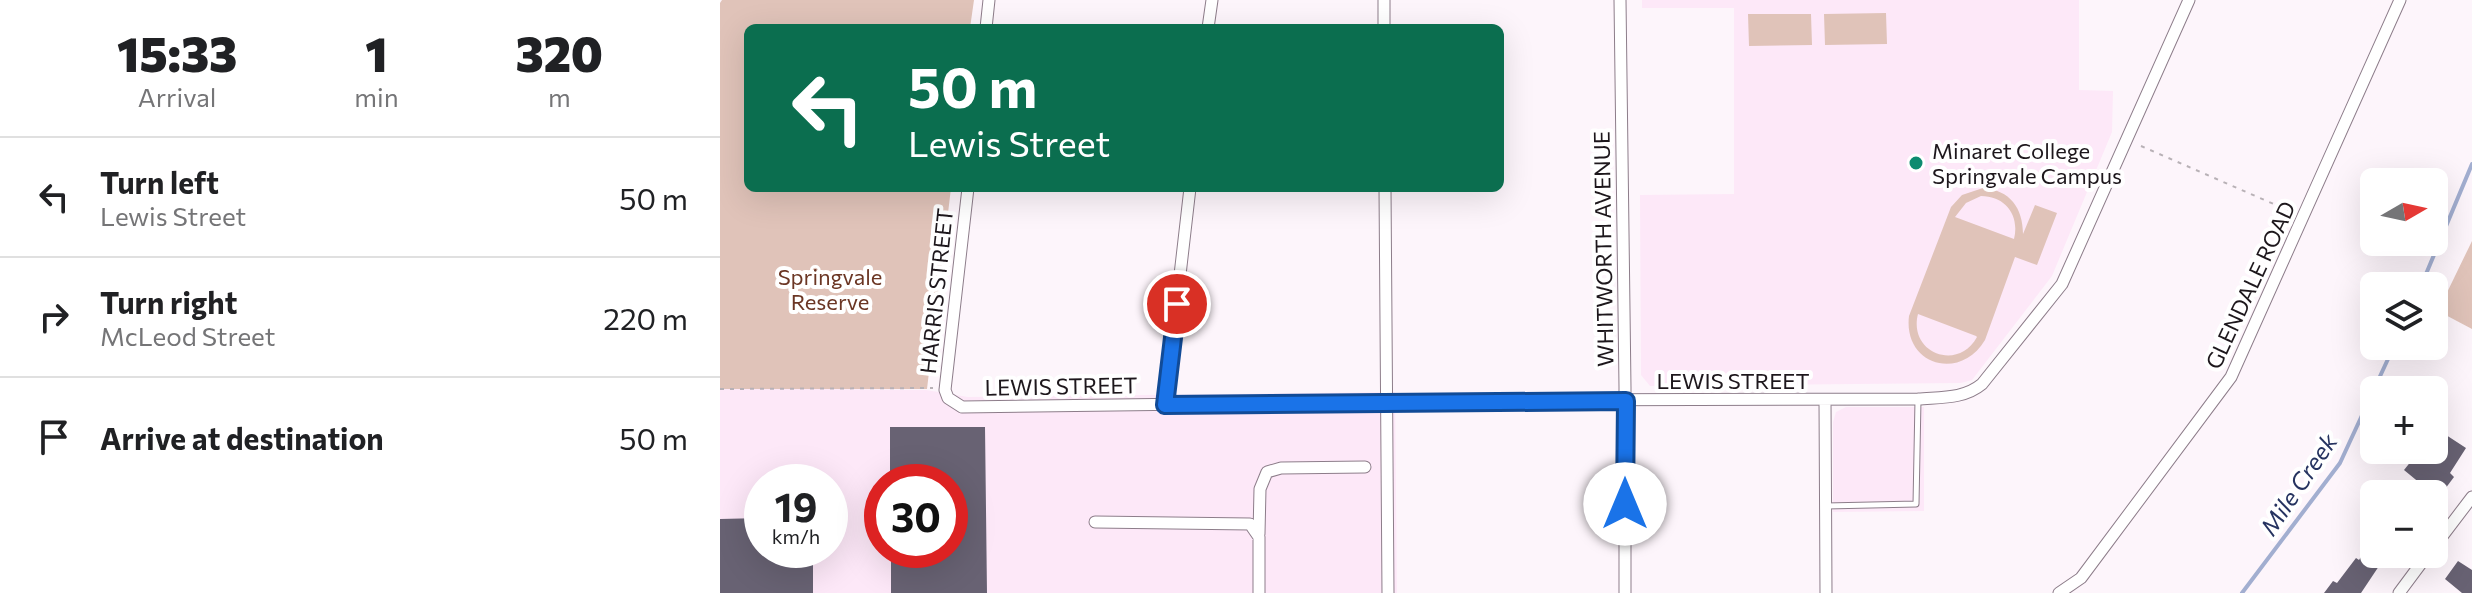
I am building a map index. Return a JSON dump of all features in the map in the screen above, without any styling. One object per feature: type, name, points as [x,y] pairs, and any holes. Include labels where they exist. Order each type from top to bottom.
[{"type":"street","points":[[986,24],[989,0]]},
{"type":"street","points":[[1209,24],[1212,0]]},
{"type":"street","points":[[1384,0],[1384,24]]},
{"type":"street","name":"WHITWORTH AVENUE","points":[[1620,0],[1626,401],[1625,593]]},
{"type":"street","name":"LEWIS STREET","points":[[948,398],[956,405],[967,407],[1918,399],[1972,393],[2062,284],[2189,0]]},
{"type":"street","name":"GLENDALE ROAD","points":[[2059,593],[2081,578],[2231,377],[2400,0]]},
{"type":"street","name":"HARRIS STREET","points":[[948,398],[945,384],[968,192]]},
{"type":"street","points":[[1165,405],[1190,192]]},
{"type":"street","points":[[1385,192],[1388,593]]},
{"type":"street","points":[[1825,400],[1826,593]]},
{"type":"street","points":[[1259,593],[1260,489],[1267,472],[1281,468],[1365,467]]},
{"type":"street","points":[[2448,529],[2472,497]]},
{"type":"street","points":[[1095,522],[1250,524],[1259,537]]},
{"type":"street","points":[[2399,593],[2418,568]]},
{"type":"lane","points":[[1826,506],[1916,504],[1918,399]]},
{"type":"path","points":[[2141,146],[2294,212]]},
{"type":"path","points":[[720,389],[938,388]]},
{"type":"shaded area","name":"Minaret College Springvale Campus","points":[[1642,0],[2079,0],[2079,90],[2113,91],[2112,132],[2052,276],[1972,380],[1961,383],[1650,386],[1641,375],[1640,195],[1734,194],[1734,8],[1642,8]]},
{"type":"shaded area","points":[[720,388],[926,390],[968,397],[1395,392],[1397,593],[720,593]]},
{"type":"shaded area","points":[[1846,407],[1924,407],[1924,511],[1833,512],[1833,422],[1836,412]]},
{"type":"green space","name":"Springvale Reserve","points":[[722,0],[974,0],[971,24],[744,24],[744,192],[951,192],[927,389],[720,389]]},
{"type":"green space","points":[[1886,13],[1887,44],[1825,45],[1824,14]]},
{"type":"green space","points":[[1748,14],[1811,14],[1812,45],[1749,46]]},
{"type":"green space","points":[[1983,188],[2001,192],[2013,202],[2021,216],[2023,234],[2035,205],[2057,213],[2037,265],[2015,257],[1985,340],[1962,361],[1948,364],[1924,356],[1915,346],[1909,316],[1951,207],[1962,195]],"holes":[[[1981,196],[1997,199],[2009,208],[2015,222],[2014,239],[1955,217],[1966,203]],[[1918,314],[1976,336],[1977,337],[1969,348],[1958,354],[1937,353],[1927,348],[1920,339]]]},
{"type":"green space","points":[[2472,241],[2472,329],[2448,316],[2448,290]]},
{"type":"building","points":[[890,427],[985,427],[987,593],[891,593],[891,568],[968,568],[968,464],[890,464]]},
{"type":"building","points":[[2448,436],[2466,448],[2450,473],[2454,477],[2448,485],[2448,480],[2416,480],[2404,470],[2409,464],[2448,464]]},
{"type":"building","points":[[744,518],[744,568],[813,568],[813,593],[720,593],[720,519]]},
{"type":"building","points":[[2356,558],[2360,568],[2378,568],[2361,593],[2324,593],[2333,581],[2337,583]]},
{"type":"building","points":[[2458,561],[2472,570],[2472,593],[2462,593],[2445,579]]},
{"type":"waterway","name":"Mile Creek","points":[[2427,272],[2472,164]]},
{"type":"waterway","name":"Mile Creek","points":[[2242,593],[2340,463],[2388,360]]},
{"type":"place","name":"Minaret College Springvale Campus","points":[[1916,163]]},
{"type":"route","points":[[1177,304],[1165,405],[1626,401],[1625,504]]}]
